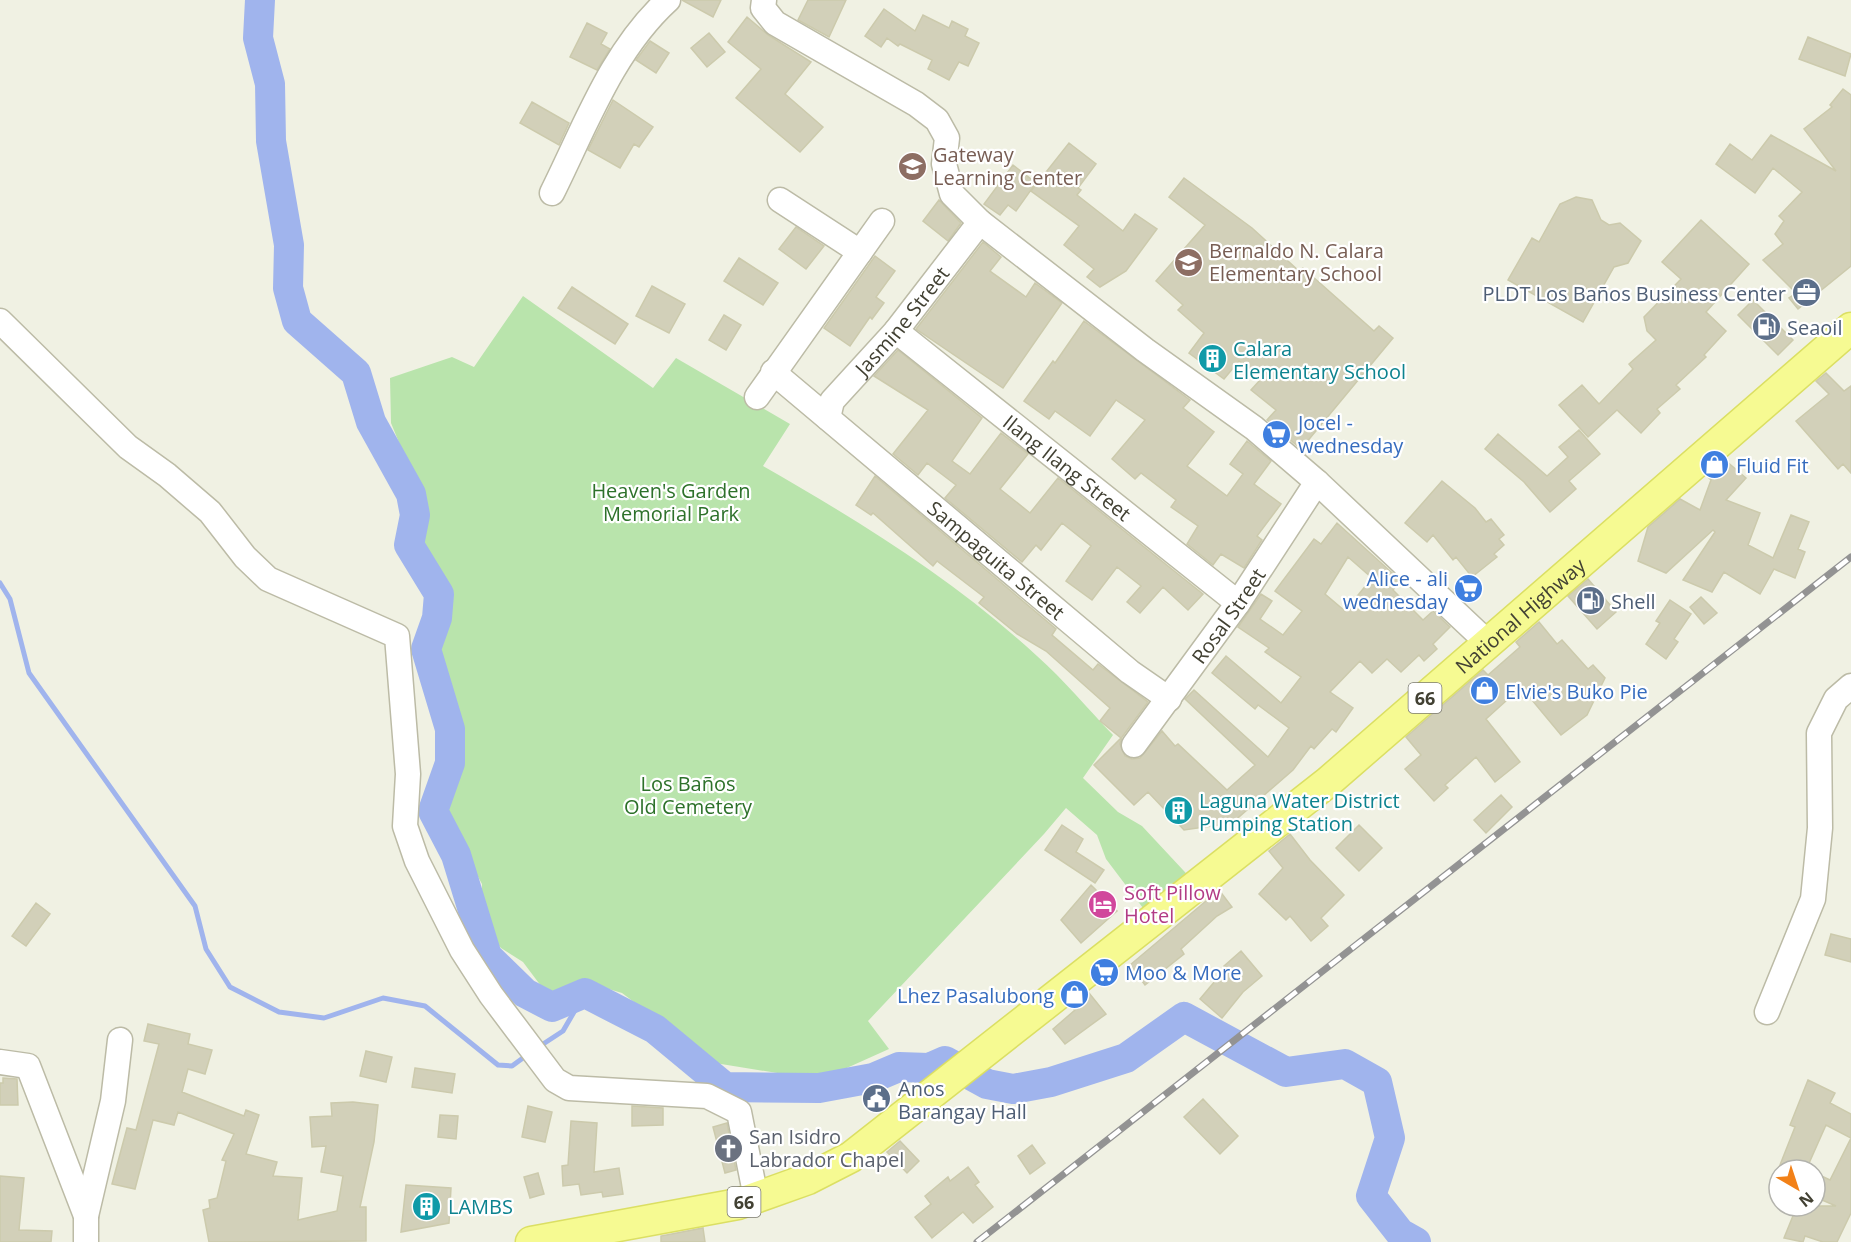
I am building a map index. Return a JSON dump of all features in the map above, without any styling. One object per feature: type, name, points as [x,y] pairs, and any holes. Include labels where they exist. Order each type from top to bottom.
[{"type":"main road","name":"National Highway","points":[[531,1242],[610,1229],[756,1198],[808,1179],[851,1157],[1328,782],[1851,328]]},
{"type":"street","points":[[552,193],[616,64],[651,15],[668,0]]},
{"type":"street","points":[[764,0],[763,8],[775,23],[916,104],[937,120],[947,138],[944,164],[952,194],[980,222],[1146,350],[1254,428],[1317,482],[1488,643]]},
{"type":"street","points":[[780,200],[860,252]]},
{"type":"street","points":[[757,397],[882,221]]},
{"type":"street","name":"Jasmine Street","points":[[828,418],[832,401],[896,331],[980,222]]},
{"type":"street","points":[[0,321],[128,447],[210,512],[246,557],[268,579],[397,636],[408,774],[405,826],[417,861],[462,950],[491,995],[555,1080],[569,1088],[707,1096],[739,1112],[756,1198]]},
{"type":"street","name":"Ilang Ilang Street","points":[[896,331],[1238,603]]},
{"type":"street","name":"Sampaguita Street","points":[[773,372],[1130,672],[1169,699]]},
{"type":"street","name":"Rosal Street","points":[[1134,745],[1238,603],[1317,482]]},
{"type":"street","points":[[1767,1012],[1813,899],[1820,828],[1819,733],[1836,699],[1851,686]]},
{"type":"street","points":[[86,1242],[86,1216],[113,1101],[120,1040]]},
{"type":"street","points":[[0,1062],[28,1066],[42,1096],[86,1216]]},
{"type":"green space","points":[[523,296],[653,388],[676,358],[790,424],[763,466],[835,508],[940,577],[1006,628],[1047,665],[1113,735],[1083,778],[1118,812],[1142,826],[1197,885],[1152,920],[1106,859],[1097,835],[1066,808],[868,1021],[889,1049],[820,1080],[715,1063],[622,993],[592,984],[550,998],[523,962],[501,948],[482,926],[482,884],[442,812],[461,748],[433,649],[449,611],[417,543],[421,496],[391,423],[390,378],[452,357],[474,367]]},
{"type":"building","points":[[682,0],[721,0],[713,17]]},
{"type":"building","points":[[808,0],[846,0],[829,37],[798,20]]},
{"type":"building","points":[[884,9],[915,31],[923,15],[949,28],[952,21],[968,29],[965,36],[979,43],[968,66],[959,62],[949,80],[928,69],[932,60],[900,44],[898,46],[887,38],[881,47],[865,36]]},
{"type":"building","points":[[747,17],[768,35],[811,62],[785,94],[823,127],[800,152],[736,98],[761,69],[728,42]]},
{"type":"building","points":[[587,23],[607,33],[601,44],[610,49],[597,70],[570,57]]},
{"type":"building","points":[[709,33],[725,52],[707,67],[691,48]]},
{"type":"building","points":[[1808,37],[1851,54],[1845,76],[1799,59]]},
{"type":"building","points":[[650,41],[669,53],[656,73],[636,60]]},
{"type":"building","points":[[1843,89],[1851,95],[1851,266],[1798,309],[1789,298],[1796,293],[1763,260],[1783,244],[1775,234],[1784,221],[1779,216],[1802,192],[1773,168],[1755,193],[1716,164],[1730,144],[1752,160],[1771,135],[1836,171],[1804,129],[1832,107],[1830,105]]},
{"type":"building","points":[[613,100],[653,127],[639,147],[634,144],[620,168],[588,150]]},
{"type":"building","points":[[532,102],[569,123],[559,145],[520,123]]},
{"type":"building","points":[[1069,143],[1096,164],[1078,188],[1081,190],[1077,195],[1123,231],[1135,214],[1157,229],[1126,271],[1100,287],[1087,277],[1094,269],[1064,245],[1079,226],[1031,191]]},
{"type":"building","points":[[1013,165],[1036,183],[1016,211],[1008,205],[1000,215],[984,204]]},
{"type":"building","points":[[1184,178],[1252,228],[1300,272],[1303,268],[1374,331],[1379,326],[1393,338],[1301,449],[1267,420],[1276,410],[1251,390],[1261,379],[1239,361],[1224,379],[1189,353],[1204,333],[1178,310],[1183,305],[1156,281],[1205,225],[1169,197]]},
{"type":"building","points":[[1576,197],[1592,200],[1601,220],[1609,225],[1620,223],[1641,241],[1628,263],[1614,267],[1583,322],[1508,280],[1532,238],[1539,242],[1560,204]]},
{"type":"building","points":[[939,200],[961,223],[948,241],[923,221]]},
{"type":"building","points":[[1701,220],[1749,264],[1706,312],[1726,331],[1704,355],[1706,357],[1676,385],[1680,389],[1657,409],[1660,413],[1641,433],[1617,410],[1588,437],[1559,405],[1582,385],[1599,404],[1633,369],[1629,364],[1656,340],[1647,331],[1644,317],[1681,279],[1662,262]]},
{"type":"building","points":[[796,227],[824,246],[806,269],[779,249]]},
{"type":"building","points":[[983,242],[1001,257],[990,271],[1026,297],[1035,283],[1062,303],[1003,388],[916,329]]},
{"type":"building","points":[[875,256],[895,271],[876,297],[884,303],[872,319],[870,317],[850,346],[824,328]]},
{"type":"building","points":[[739,258],[778,283],[763,305],[724,281]]},
{"type":"building","points":[[652,286],[685,304],[669,333],[636,316]]},
{"type":"building","points":[[572,287],[628,324],[615,344],[558,308]]},
{"type":"building","name":"Seaoil","points":[[1753,300],[1793,340],[1778,355],[1738,315]]},
{"type":"building","points":[[724,315],[741,325],[726,350],[709,340]]},
{"type":"building","points":[[1084,321],[1190,400],[1183,408],[1214,432],[1187,466],[1227,496],[1243,474],[1230,464],[1247,441],[1271,461],[1254,484],[1281,504],[1257,536],[1262,540],[1244,568],[1221,554],[1213,565],[1187,544],[1198,526],[1171,507],[1176,500],[1141,473],[1135,479],[1112,459],[1145,420],[1116,400],[1090,436],[1055,411],[1049,419],[1024,401],[1053,361],[1055,363]]},
{"type":"building","points":[[898,350],[982,418],[952,461],[970,474],[1001,433],[1028,454],[1000,489],[1030,513],[1058,478],[1203,594],[1188,610],[1163,587],[1140,613],[1127,602],[1141,586],[1117,567],[1092,600],[1066,581],[1091,546],[1062,523],[1041,550],[1036,545],[1022,562],[945,498],[956,485],[927,463],[918,475],[893,454],[928,410],[874,376]]},
{"type":"building","points":[[1826,373],[1844,391],[1851,386],[1851,473],[1843,464],[1838,469],[1796,421],[1829,394],[1816,381]]},
{"type":"building","points":[[1579,430],[1600,454],[1569,481],[1576,489],[1550,512],[1524,482],[1485,449],[1498,434],[1547,476],[1568,457],[1559,447]]},
{"type":"building","points":[[1725,460],[1746,478],[1726,500],[1760,513],[1748,545],[1773,558],[1791,515],[1809,522],[1798,549],[1805,552],[1795,578],[1774,569],[1760,594],[1724,572],[1712,592],[1683,580],[1715,532],[1713,530],[1666,573],[1638,561],[1648,527],[1680,499],[1700,510],[1711,480],[1707,476]]},
{"type":"building","points":[[875,476],[1056,629],[1052,635],[1093,670],[1098,664],[1148,702],[1122,737],[1120,744],[1125,756],[1132,759],[1140,758],[1162,731],[1175,746],[1178,744],[1227,790],[1255,765],[1185,699],[1194,690],[1268,757],[1289,728],[1258,705],[1255,709],[1212,673],[1226,656],[1281,703],[1301,677],[1265,652],[1269,648],[1238,627],[1261,594],[1272,601],[1260,619],[1283,635],[1302,611],[1275,591],[1314,539],[1321,544],[1337,523],[1400,580],[1393,590],[1423,620],[1433,611],[1450,627],[1433,644],[1437,649],[1424,661],[1419,655],[1401,672],[1387,659],[1372,673],[1360,661],[1330,692],[1353,708],[1336,732],[1332,729],[1314,749],[1311,746],[1293,770],[1232,823],[1184,830],[1148,792],[1134,805],[1094,765],[1121,738],[1100,721],[1110,708],[1046,651],[1017,634],[979,603],[984,597],[937,561],[933,566],[873,513],[871,515],[856,505]],"holes":[[[1348,557],[1372,578],[1345,611],[1325,594]]]},
{"type":"building","points":[[1442,481],[1475,508],[1486,522],[1491,519],[1504,535],[1499,539],[1504,545],[1494,554],[1497,557],[1472,577],[1456,557],[1453,560],[1433,535],[1427,542],[1405,523]]},
{"type":"building","name":"Shell","points":[[1588,579],[1616,612],[1597,629],[1568,596]]},
{"type":"building","points":[[1701,597],[1717,613],[1704,624],[1690,607]]},
{"type":"building","points":[[1670,600],[1691,614],[1674,639],[1678,642],[1666,659],[1646,644],[1660,623],[1656,621]]},
{"type":"building","points":[[1539,622],[1557,644],[1562,640],[1588,669],[1593,665],[1605,678],[1587,715],[1561,735],[1527,694],[1523,698],[1517,691],[1486,719],[1520,762],[1495,782],[1476,757],[1445,785],[1448,788],[1434,801],[1405,769],[1421,755],[1406,737],[1483,670],[1488,675],[1520,647],[1516,642]]},
{"type":"building","points":[[1501,795],[1512,807],[1486,833],[1474,820]]},
{"type":"building","points":[[1062,825],[1083,839],[1076,852],[1104,870],[1095,883],[1045,850]]},
{"type":"building","points":[[1359,825],[1382,848],[1359,871],[1336,848]]},
{"type":"building","points":[[1290,834],[1310,860],[1344,895],[1321,918],[1328,926],[1311,941],[1290,916],[1286,920],[1259,894],[1283,868],[1269,851]]},
{"type":"building","points":[[1091,885],[1117,911],[1081,943],[1061,920]]},
{"type":"building","points":[[1219,890],[1232,907],[1217,916],[1181,949],[1184,954],[1145,985],[1130,965]]},
{"type":"building","points":[[36,903],[50,914],[26,946],[12,936]]},
{"type":"building","points":[[1831,934],[1851,939],[1851,962],[1825,955]]},
{"type":"building","points":[[1241,951],[1262,976],[1243,992],[1222,1018],[1200,999],[1226,968],[1224,966]]},
{"type":"building","points":[[1089,993],[1106,1014],[1065,1044],[1053,1029],[1075,1010],[1072,1007]]},
{"type":"building","points":[[148,1024],[190,1034],[188,1044],[212,1050],[205,1074],[188,1069],[182,1092],[244,1116],[246,1110],[259,1115],[246,1154],[277,1162],[273,1176],[302,1178],[298,1220],[337,1211],[343,1176],[321,1172],[326,1146],[312,1147],[310,1117],[332,1116],[331,1103],[353,1102],[378,1105],[374,1142],[360,1207],[366,1207],[366,1241],[209,1242],[203,1210],[210,1208],[209,1200],[217,1198],[226,1161],[222,1160],[234,1134],[178,1112],[174,1125],[153,1120],[135,1189],[112,1184],[127,1128],[136,1130],[159,1044],[144,1041]]},
{"type":"building","points":[[366,1051],[392,1057],[386,1082],[360,1076]]},
{"type":"building","points":[[415,1068],[455,1074],[452,1093],[412,1087]]},
{"type":"building","points":[[3,1078],[17,1079],[18,1105],[0,1105],[0,1083],[3,1083]]},
{"type":"building","points":[[1808,1080],[1835,1093],[1830,1103],[1851,1114],[1851,1138],[1826,1125],[1811,1158],[1783,1158],[1795,1127],[1790,1125]]},
{"type":"building","points":[[1203,1099],[1238,1136],[1220,1154],[1184,1117]]},
{"type":"building","points":[[528,1106],[552,1112],[545,1142],[522,1137]]},
{"type":"building","points":[[632,1106],[663,1108],[663,1125],[632,1126]]},
{"type":"building","points":[[440,1115],[458,1116],[456,1139],[438,1137]]},
{"type":"building","points":[[571,1121],[597,1123],[594,1172],[619,1168],[623,1194],[603,1197],[602,1192],[581,1195],[579,1184],[563,1186],[562,1166],[568,1165]]},
{"type":"building","name":"San Isidro Labrador Chapel","points":[[727,1123],[736,1170],[725,1173],[713,1127]]},
{"type":"building","points":[[1851,1138],[1851,1213],[1837,1242],[1823,1242],[1805,1236],[1803,1242],[1784,1238],[1792,1218],[1827,1218],[1827,1206],[1836,1206],[1827,1202],[1827,1179],[1830,1180]]},
{"type":"building","points":[[900,1141],[919,1161],[907,1173],[887,1152]]},
{"type":"building","points":[[1032,1145],[1045,1163],[1030,1174],[1018,1156]]},
{"type":"building","points":[[968,1167],[979,1182],[975,1185],[993,1207],[973,1223],[963,1212],[932,1238],[915,1217],[931,1204],[925,1196],[948,1177],[950,1181]]},
{"type":"building","points":[[538,1173],[544,1194],[530,1198],[524,1177]]},
{"type":"building","points":[[0,1176],[24,1178],[19,1230],[52,1231],[51,1242],[0,1242]]},
{"type":"building","name":"LAMBS","points":[[406,1185],[451,1188],[449,1223],[401,1232]]},
{"type":"building","points":[[703,1228],[705,1242],[661,1242],[661,1236]]},
{"type":"waterway","points":[[260,0],[258,38],[270,84],[271,141],[289,245],[288,288],[297,321],[356,373],[371,422],[411,494],[415,515],[409,545],[439,594],[437,618],[426,649],[450,729],[450,763],[433,811],[456,855],[487,956],[525,993],[552,1007],[585,993],[655,1029],[725,1087],[819,1088],[873,1078],[899,1067],[929,1068],[945,1061],[987,1084],[1013,1089],[1051,1082],[1126,1058],[1184,1017],[1286,1072],[1345,1064],[1377,1082],[1390,1138],[1371,1196],[1400,1233],[1416,1242]]},
{"type":"waterway","points":[[0,583],[10,599],[29,673],[195,906],[206,949],[230,987],[279,1012],[324,1018],[383,998],[425,1006],[498,1065],[512,1066],[527,1055]]},
{"type":"waterway","points":[[537,1048],[563,1031],[585,993]]},
{"type":"railway","points":[[977,1242],[1851,557]]},
{"type":"place","name":"Gateway Learning Center","points":[[912,166]]},
{"type":"place","name":"Bernaldo N. Calara Elementary School","points":[[1188,262]]},
{"type":"place","name":"PLDT Los Baños Business Center","points":[[1807,293]]},
{"type":"place","name":"Seaoil","points":[[1766,327]]},
{"type":"place","name":"Calara Elementary School","points":[[1212,359]]},
{"type":"place","name":"Jocel - wednesday","points":[[1277,434]]},
{"type":"place","name":"Fluid Fit","points":[[1715,465]]},
{"type":"place","name":"Alice - ali wednesday","points":[[1469,589]]},
{"type":"place","name":"Shell","points":[[1590,601]]},
{"type":"place","name":"Elvie's Buko Pie","points":[[1484,691]]},
{"type":"place","name":"Laguna Water District Pumping Station","points":[[1178,811]]},
{"type":"place","name":"Soft Pillow Hotel","points":[[1103,904]]},
{"type":"place","name":"Moo & More","points":[[1104,972]]},
{"type":"place","name":"Lhez Pasalubong","points":[[1075,995]]},
{"type":"place","name":"Anos Barangay Hall","points":[[877,1099]]},
{"type":"place","name":"San Isidro Labrador Chapel","points":[[728,1148]]},
{"type":"place","name":"LAMBS","points":[[427,1206]]},
{"type":"park label","name":"Heaven's Garden Memorial Park","points":[[671,502]]},
{"type":"park label","name":"Los Baños Old Cemetery","points":[[688,794]]}]
